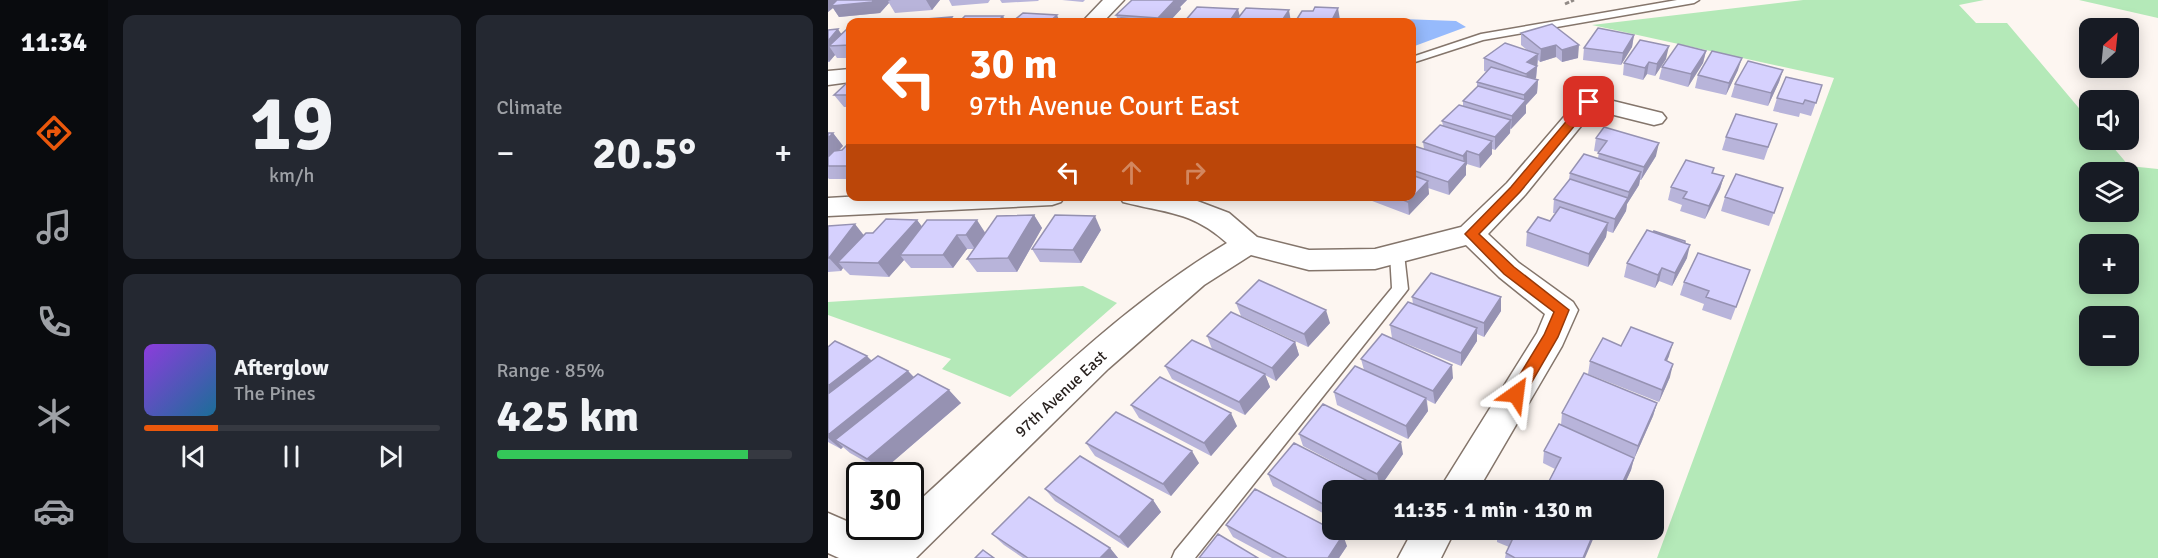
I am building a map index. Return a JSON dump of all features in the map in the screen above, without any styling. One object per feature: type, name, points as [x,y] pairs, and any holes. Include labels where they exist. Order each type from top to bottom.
[{"type":"street","points":[[1096,18],[1114,0]]},
{"type":"street","points":[[1160,201],[1182,205],[1218,220],[1247,244],[1310,260],[1376,259],[1471,234],[1516,189],[1589,102],[1654,118]]},
{"type":"street","points":[[828,207],[946,201]]},
{"type":"street","points":[[1464,480],[1551,337],[1562,310],[1509,270],[1471,234]]},
{"type":"street","name":"97th Avenue East","points":[[886,558],[1096,360],[1193,277],[1247,244]]},
{"type":"street","points":[[828,532],[882,558]]},
{"type":"street","points":[[1418,558],[1429,540]]},
{"type":"lane","points":[[1416,59],[1481,37],[1694,0]]},
{"type":"lane","points":[[1182,558],[1401,289],[1397,254]]},
{"type":"green space","points":[[1803,0],[1984,0],[1959,5],[1976,23],[2007,23],[2079,108],[2079,150],[2115,150],[2126,162],[2079,162],[2079,222],[2139,222],[2139,167],[2158,169],[2158,558],[1657,558],[1834,78],[1592,25]]},
{"type":"green space","points":[[2079,0],[2158,0],[2158,18]]},
{"type":"green space","points":[[1083,286],[1117,303],[1010,397],[942,369],[951,359],[828,315],[828,302]]},
{"type":"water","points":[[1416,20],[1456,21],[1466,27],[1416,46]]},
{"type":"building","points":[[837,0],[874,0],[831,6]]},
{"type":"building","points":[[1132,0],[1175,0],[1158,18],[1116,15]]},
{"type":"building","points":[[1197,7],[1238,9],[1232,18],[1187,18]]},
{"type":"building","points":[[1315,7],[1338,8],[1333,18],[1298,18],[1302,11],[1313,11]]},
{"type":"building","points":[[1246,8],[1289,10],[1284,18],[1238,18]]},
{"type":"building","points":[[1023,13],[1057,15],[1054,18],[1017,18]]},
{"type":"building","points":[[965,16],[1003,16],[1001,18],[963,18]]},
{"type":"building","points":[[1552,24],[1579,45],[1562,50],[1556,45],[1541,49],[1521,33]]},
{"type":"building","points":[[1598,28],[1634,35],[1623,53],[1584,48]]},
{"type":"building","points":[[838,29],[828,41],[828,30]]},
{"type":"building","points":[[846,30],[846,45],[829,46]]},
{"type":"building","points":[[1640,40],[1669,46],[1657,64],[1649,62],[1645,68],[1624,63]]},
{"type":"building","points":[[1505,43],[1538,54],[1527,62],[1537,66],[1526,74],[1484,58]]},
{"type":"building","points":[[1678,44],[1706,51],[1691,74],[1662,67]]},
{"type":"building","points":[[1712,51],[1742,58],[1729,83],[1698,75]]},
{"type":"building","points":[[1748,61],[1783,70],[1771,93],[1735,84]]},
{"type":"building","points":[[1491,67],[1538,80],[1524,95],[1477,82]]},
{"type":"building","points":[[1786,77],[1822,85],[1816,103],[1805,100],[1803,104],[1777,98]]},
{"type":"building","points":[[846,84],[846,95],[834,95]]},
{"type":"building","points":[[1478,86],[1526,100],[1512,116],[1463,101]]},
{"type":"building","points":[[1459,105],[1511,120],[1495,137],[1442,121]]},
{"type":"building","points":[[1736,114],[1777,124],[1768,147],[1726,137]]},
{"type":"building","points":[[1440,125],[1492,141],[1479,155],[1467,151],[1463,156],[1423,142]]},
{"type":"building","points":[[1604,127],[1659,143],[1644,167],[1598,153],[1607,141],[1596,138]]},
{"type":"building","points":[[846,146],[846,166],[828,166],[828,157],[834,151],[842,150]]},
{"type":"building","points":[[1416,147],[1466,162],[1448,182],[1416,171]]},
{"type":"building","points":[[1584,154],[1641,172],[1629,192],[1570,173]]},
{"type":"building","points":[[1686,160],[1714,168],[1712,173],[1724,176],[1709,206],[1683,198],[1687,192],[1671,187]]},
{"type":"building","points":[[1736,174],[1783,188],[1774,213],[1725,197]]},
{"type":"building","points":[[1416,176],[1428,181],[1416,194]]},
{"type":"building","points":[[1570,179],[1628,198],[1615,219],[1554,199]]},
{"type":"building","points":[[1560,207],[1608,223],[1589,254],[1527,232],[1538,217],[1550,221]]},
{"type":"building","points":[[1034,215],[1008,258],[967,259],[997,216]]},
{"type":"building","points":[[1055,215],[1095,216],[1073,250],[1032,249]]},
{"type":"building","points":[[886,219],[917,220],[878,263],[838,262],[866,233],[873,233]]},
{"type":"building","points":[[927,220],[977,220],[966,235],[957,235],[943,255],[900,255]]},
{"type":"building","points":[[855,224],[829,258],[828,258],[828,226]]},
{"type":"building","points":[[1647,230],[1690,245],[1675,273],[1662,268],[1658,275],[1627,263]]},
{"type":"building","points":[[1654,232],[1685,241],[1685,243]]},
{"type":"building","points":[[1698,253],[1750,270],[1736,307],[1706,297],[1709,291],[1684,282]]},
{"type":"building","points":[[1431,273],[1501,297],[1484,323],[1412,297]]},
{"type":"building","points":[[1259,280],[1326,310],[1304,334],[1236,303]]},
{"type":"building","points":[[1408,302],[1477,328],[1461,353],[1390,325]]},
{"type":"building","points":[[1231,312],[1295,342],[1272,368],[1207,336]]},
{"type":"building","points":[[1631,327],[1673,343],[1665,360],[1673,364],[1662,390],[1590,361],[1603,338],[1621,346]]},
{"type":"building","points":[[1382,334],[1452,365],[1433,391],[1361,359]]},
{"type":"building","points":[[1192,340],[1265,374],[1239,402],[1165,366]]},
{"type":"building","points":[[835,341],[867,356],[828,386],[828,347]]},
{"type":"building","points":[[878,356],[908,371],[828,435],[828,394]]},
{"type":"building","points":[[1355,366],[1426,398],[1406,426],[1334,392]]},
{"type":"building","points":[[1584,373],[1657,403],[1638,446],[1562,413]]},
{"type":"building","points":[[918,374],[949,390],[867,459],[835,440]]},
{"type":"building","points":[[1160,377],[1231,413],[1204,443],[1131,405]]},
{"type":"building","points":[[1323,404],[1401,442],[1377,474],[1299,434]]},
{"type":"building","points":[[1116,412],[1192,451],[1163,484],[1086,443]]},
{"type":"building","points":[[1559,424],[1634,458],[1624,480],[1550,480],[1561,458],[1544,451]]},
{"type":"building","points":[[1294,443],[1366,480],[1322,480],[1322,504],[1268,474]]},
{"type":"building","points":[[1080,456],[1153,500],[1119,537],[1045,489]]},
{"type":"building","points":[[1255,489],[1322,524],[1322,540],[1340,540],[1328,558],[1287,558],[1226,525]]},
{"type":"building","points":[[1029,497],[1110,548],[1100,558],[1028,558],[992,534]]},
{"type":"building","points":[[1218,534],[1258,558],[1199,558]]},
{"type":"building","points":[[1512,540],[1591,540],[1583,558],[1515,558],[1506,553]]},
{"type":"building","points":[[983,550],[994,558],[975,558]]},
{"type":"route","points":[[1516,394],[1551,337],[1562,310],[1509,270],[1471,234],[1516,189],[1589,102]]}]
